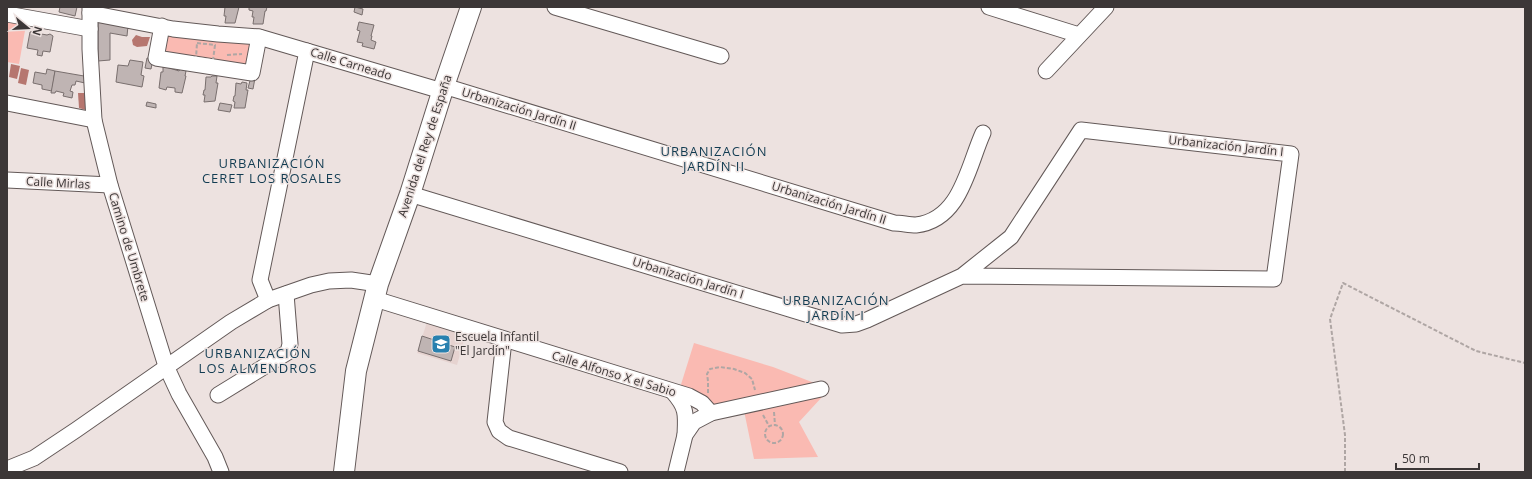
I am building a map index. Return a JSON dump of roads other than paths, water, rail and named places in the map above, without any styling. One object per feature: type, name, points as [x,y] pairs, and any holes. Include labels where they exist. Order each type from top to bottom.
[{"type":"main road","name":"Avenida del Rey de España","points":[[344,472],[356,371],[377,292],[471,7]]},
{"type":"street","points":[[555,7],[721,56]]},
{"type":"street","points":[[989,7],[1079,35]]},
{"type":"street","points":[[1046,71],[1106,7]]},
{"type":"street","name":"Calle Carneado","points":[[90,10],[162,26],[218,34],[258,43],[307,51],[443,89]]},
{"type":"street","name":"Camino de Umbrete","points":[[90,10],[94,120],[110,185],[166,366],[179,394],[215,457],[221,472]]},
{"type":"street","points":[[7,14],[90,28]]},
{"type":"street","points":[[162,26],[156,58],[252,72],[258,43]]},
{"type":"street","points":[[268,300],[260,280],[307,51]]},
{"type":"street","name":"Urbanización Jardín II","points":[[443,89],[894,223],[916,225],[936,220],[952,205],[963,186],[983,133]]},
{"type":"street","points":[[7,103],[94,120]]},
{"type":"street","name":"Urbanización Jardín I","points":[[410,194],[842,325],[856,324],[867,320],[962,276],[1011,237],[1081,130],[1291,154],[1274,279],[962,276]]},
{"type":"street","name":"Calle Mirlas","points":[[7,180],[110,185]]},
{"type":"street","name":"Calle Alfonso X el Sabio","points":[[7,469],[34,458],[231,322],[268,300],[329,281],[351,280],[377,292],[504,340],[689,396],[706,408]]},
{"type":"street","points":[[218,395],[288,352],[290,344],[286,294]]},
{"type":"street","points":[[504,340],[495,422],[499,431],[509,438],[607,470],[620,472]]},
{"type":"street","points":[[685,435],[706,408],[759,403],[822,389]]},
{"type":"street","points":[[673,392],[683,404],[686,420],[685,435],[676,472]]},
{"type":"place","name":"Escuela Infantil \"El Jardín\"","points":[[441,344]]},
{"type":"district","name":"URBANIZACIÓN JARDÍN II","points":[[714,158]]},
{"type":"district","name":"URBANIZACIÓN CERET LOS ROSALES","points":[[272,170]]},
{"type":"district","name":"URBANIZACIÓN JARDÍN I","points":[[836,308]]},
{"type":"district","name":"URBANIZACIÓN LOS ALMENDROS","points":[[258,360]]}]
